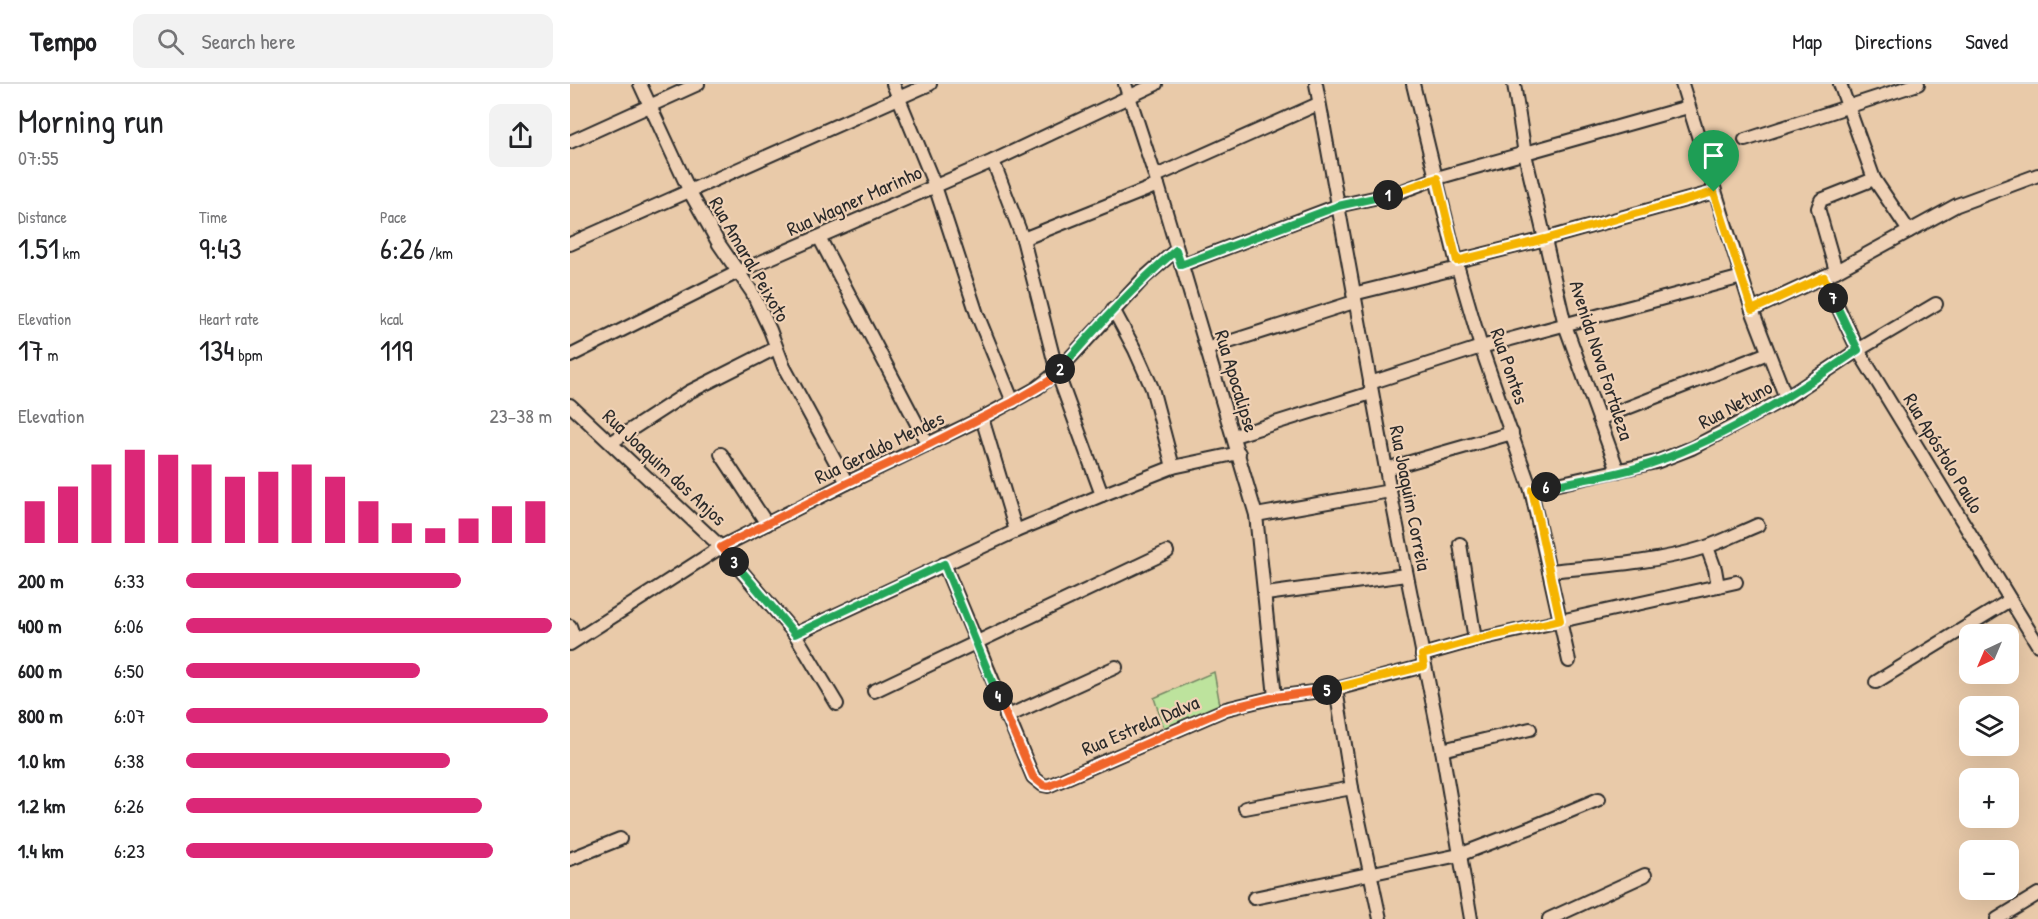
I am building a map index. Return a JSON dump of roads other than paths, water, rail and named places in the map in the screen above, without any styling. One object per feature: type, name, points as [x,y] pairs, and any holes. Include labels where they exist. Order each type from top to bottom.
[{"type":"street","name":"Rua Amaral Peixoto","points":[[640,84],[690,192],[765,318],[784,367],[847,483]]},
{"type":"street","points":[[570,142],[698,84]]},
{"type":"street","points":[[893,84],[935,186],[977,314],[1013,402]]},
{"type":"street","points":[[570,244],[930,84]]},
{"type":"street","name":"Rua Apocalipse","points":[[1125,84],[1157,181],[1256,515],[1275,697]]},
{"type":"street","name":"Rua Wagner Marinho","points":[[570,356],[738,272],[993,161],[1156,84]]},
{"type":"street","name":"Rua Joaquim Correia","points":[[1316,84],[1390,491],[1442,750],[1471,919]]},
{"type":"street","name":"Rua Pontes","points":[[1413,84],[1481,347],[1532,490],[1569,661]]},
{"type":"street","name":"Avenida Nova Fortaleza","points":[[1514,84],[1525,154],[1565,325],[1618,471]]},
{"type":"street","points":[[1682,84],[1752,310],[1786,399]]},
{"type":"street","points":[[1839,84],[1874,179],[1909,231]]},
{"type":"street","points":[[1745,140],[1918,84]]},
{"type":"street","points":[[1023,239],[1157,181],[1318,104]]},
{"type":"street","points":[[1181,265],[1338,206],[1398,193],[1437,178],[1688,107]]},
{"type":"street","points":[[993,161],[1023,239],[1057,372],[1102,495]]},
{"type":"street","points":[[1752,310],[1836,271],[1957,205],[2038,175]]},
{"type":"street","points":[[1836,271],[1818,208],[1819,203],[1821,200],[1874,179]]},
{"type":"street","points":[[1208,349],[1458,264],[1714,192]]},
{"type":"street","points":[[819,237],[928,445]]},
{"type":"street","name":"Rua Geraldo Mendes","points":[[573,642],[721,547],[982,418],[1049,381],[1113,309],[1176,250]]},
{"type":"street","points":[[1234,436],[1481,347],[1742,277]]},
{"type":"street","name":"Rua Apóstolo Paulo","points":[[1824,277],[1858,350],[2038,645]]},
{"type":"street","name":"Rua Netuno","points":[[1532,490],[1656,462],[1692,448],[1786,399],[1858,350],[1936,304]]},
{"type":"street","points":[[1113,309],[1152,388],[1173,467]]},
{"type":"street","points":[[612,442],[689,392],[776,348]]},
{"type":"street","points":[[1599,418],[1768,352]]},
{"type":"street","name":"Rua Joaquim dos Anjos","points":[[570,405],[612,442],[721,547],[795,634],[837,704]]},
{"type":"street","points":[[982,418],[1016,531]]},
{"type":"street","points":[[1386,469],[1512,433]]},
{"type":"street","points":[[795,634],[1016,531],[1102,495],[1173,467],[1239,453]]},
{"type":"street","points":[[721,454],[767,524]]},
{"type":"street","points":[[1256,515],[1390,491]]},
{"type":"street","points":[[1550,571],[1625,564],[1707,547],[1758,525]]},
{"type":"street","points":[[1460,544],[1475,640]]},
{"type":"street","points":[[1707,547],[1718,586]]},
{"type":"street","points":[[874,692],[976,641],[1167,552]]},
{"type":"street","points":[[944,564],[1006,717],[1116,667]]},
{"type":"street","points":[[1266,594],[1406,575]]},
{"type":"street","name":"Rua Estrela Dalva","points":[[1006,717],[1033,777],[1048,786],[1226,709],[1275,697],[1336,688],[1423,660],[1475,640],[1736,582]]},
{"type":"street","points":[[1876,682],[2010,600]]},
{"type":"street","points":[[570,626],[573,642]]},
{"type":"street","points":[[1336,688],[1352,788],[1380,919]]},
{"type":"street","points":[[1442,750],[1530,729]]},
{"type":"street","points":[[1245,808],[1352,788]]},
{"type":"street","points":[[1254,898],[1459,855],[1532,828],[1599,799]]},
{"type":"street","points":[[570,859],[620,839]]},
{"type":"street","points":[[1549,919],[1645,875]]},
{"type":"street","points":[[1997,919],[2038,894]]}]
